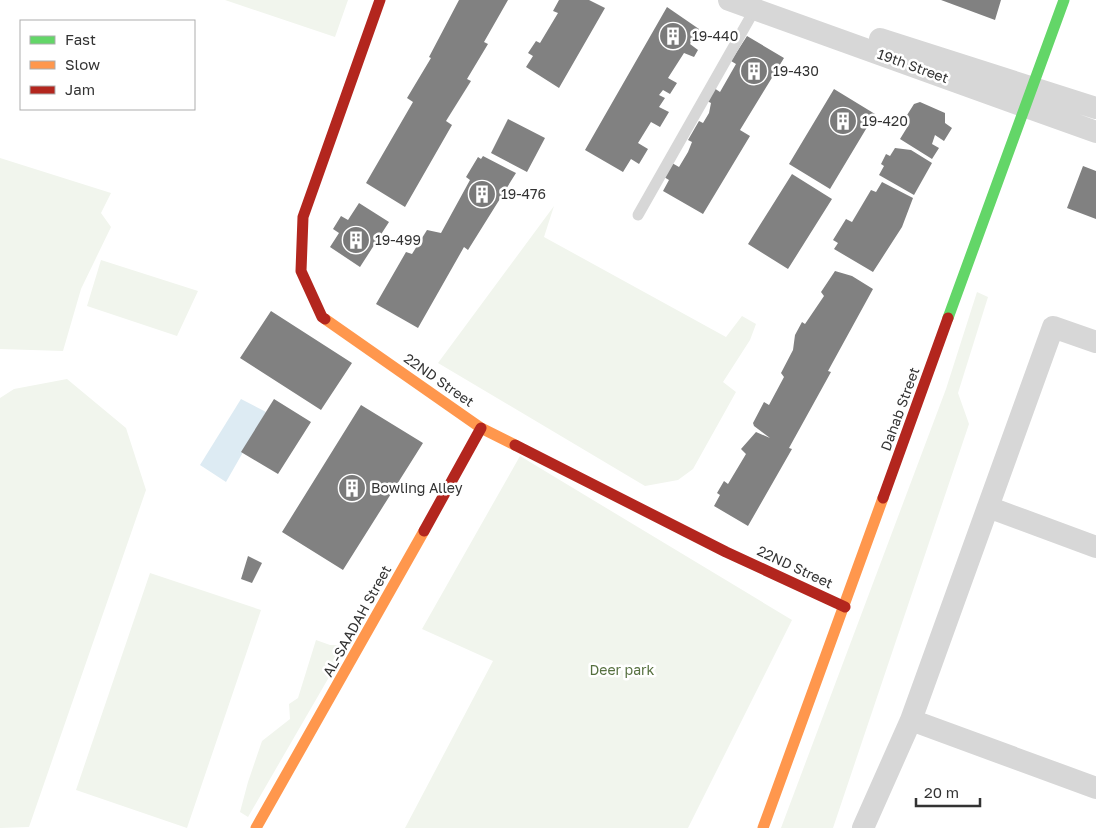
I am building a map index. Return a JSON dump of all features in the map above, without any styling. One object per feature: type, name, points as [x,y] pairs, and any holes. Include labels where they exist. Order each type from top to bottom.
[{"type":"street","name":"22ND Street","points":[[380,0],[303,218],[301,271],[322,317],[481,428],[726,552],[845,607]]},
{"type":"street","name":"19th Street","points":[[729,0],[758,5],[1028,97],[1096,132]]},
{"type":"street","name":"Dahab Street","points":[[763,828],[845,607],[1064,0]]},
{"type":"street","name":"19th Street","points":[[1028,97],[1096,108]]},
{"type":"street","points":[[862,828],[911,720],[1053,327],[1096,342]]},
{"type":"street","name":"AL-SAADAH Street","points":[[256,828],[381,609],[481,428]]},
{"type":"street","points":[[988,507],[1096,547]]},
{"type":"street","points":[[911,720],[1096,788]]},
{"type":"lane","points":[[638,215],[758,5]]},
{"type":"green space","points":[[225,0],[348,0],[335,37]]},
{"type":"green space","points":[[0,158],[111,193],[101,213],[111,227],[81,289],[63,351],[0,349]]},
{"type":"green space","points":[[554,206],[544,237],[726,337],[742,316],[756,324],[750,340],[723,382],[736,392],[693,469],[678,480],[645,486],[438,363]]},
{"type":"green space","points":[[101,260],[198,291],[177,336],[87,306]]},
{"type":"green space","points":[[977,292],[988,297],[958,393],[969,424],[833,828],[781,828],[946,389]]},
{"type":"green space","points":[[67,379],[126,428],[146,490],[29,827],[0,828],[0,398],[14,389]]},
{"type":"green space","name":"Deer park","points":[[520,456],[792,620],[688,828],[405,828],[493,661],[422,629]]},
{"type":"green space","points":[[150,573],[261,610],[187,828],[76,790]]},
{"type":"green space","points":[[316,640],[330,645],[341,645],[343,653],[248,817],[240,812],[262,741],[290,719],[289,704],[298,698]]},
{"type":"shaded area","points":[[241,399],[266,412],[226,482],[200,465]]},
{"type":"building","points":[[459,0],[508,0],[484,42],[488,44],[467,79],[471,81],[446,121],[452,125],[405,207],[366,183],[413,102],[407,98],[431,58],[429,57]]},
{"type":"building","points":[[559,0],[589,0],[605,8],[559,88],[526,67],[533,56],[528,53],[536,41],[540,43],[558,13],[553,11]]},
{"type":"building","points":[[941,0],[1001,0],[995,20]]},
{"type":"building","points":[[667,7],[699,29],[690,44],[698,50],[694,57],[684,53],[668,78],[677,83],[670,94],[663,90],[659,95],[665,98],[659,107],[669,112],[660,127],[651,122],[638,143],[648,149],[639,164],[631,159],[623,172],[585,150]]},
{"type":"building","points":[[747,36],[784,58],[740,130],[750,136],[703,214],[663,191],[669,180],[664,177],[672,163],[679,167],[688,152],[692,142],[688,140],[699,121],[703,123],[709,113],[711,103],[707,101],[714,88],[720,92],[736,64],[731,61]]},
{"type":"building","points":[[834,89],[875,114],[830,189],[789,164]]},
{"type":"building","points":[[920,102],[945,113],[945,123],[952,128],[944,141],[935,135],[932,144],[939,148],[932,159],[900,139],[908,126],[902,123],[914,104]]},
{"type":"building","points":[[508,119],[545,138],[527,172],[491,153]]},
{"type":"building","points":[[895,148],[911,150],[932,163],[914,195],[879,175],[884,166],[881,164],[886,154],[890,156]]},
{"type":"building","points":[[483,156],[516,173],[468,250],[464,247],[418,328],[376,304],[406,252],[412,254],[427,230],[441,233],[470,180],[466,177],[478,157],[481,159]]},
{"type":"building","points":[[1083,166],[1096,171],[1096,219],[1067,208]]},
{"type":"building","points":[[792,174],[832,199],[788,269],[748,244]]},
{"type":"building","points":[[882,182],[913,198],[902,227],[873,272],[834,249],[838,243],[833,240],[846,219],[852,222],[871,190],[876,192]]},
{"type":"building","name":"19-499","points":[[359,203],[389,222],[360,267],[330,247],[339,233],[333,229],[341,216],[348,220]]},
{"type":"building","points":[[835,271],[852,276],[873,289],[828,371],[831,372],[789,448],[792,449],[748,526],[714,506],[720,495],[717,493],[724,481],[728,484],[746,454],[741,449],[756,432],[770,438],[754,426],[753,423],[764,402],[769,405],[784,377],[781,373],[793,350],[795,335],[802,322],[805,324],[824,296],[821,292]]},
{"type":"building","points":[[271,311],[352,363],[321,410],[240,358]]},
{"type":"building","points":[[274,399],[311,422],[278,474],[241,452]]},
{"type":"building","name":"Bowling Alley","points":[[361,405],[423,443],[343,570],[282,532]]},
{"type":"building","points":[[248,556],[262,563],[252,583],[241,579]]},
{"type":"traffic: fast","points":[[948,318],[1064,0]]},
{"type":"traffic: slow","points":[[325,319],[481,428],[515,445]]},
{"type":"traffic: slow","points":[[763,828],[883,498]]},
{"type":"traffic: slow","points":[[256,828],[424,531]]},
{"type":"traffic: jam","points":[[325,319],[322,317],[301,271],[303,217],[380,0]]},
{"type":"traffic: jam","points":[[883,498],[948,318]]},
{"type":"traffic: jam","points":[[424,531],[481,428]]},
{"type":"traffic: jam","points":[[515,445],[726,552],[845,607]]},
{"type":"place","name":"19-440","points":[[673,36]]},
{"type":"place","name":"19-430","points":[[754,71]]},
{"type":"place","name":"19-420","points":[[843,121]]},
{"type":"place","name":"19-476","points":[[482,194]]},
{"type":"place","name":"19-499","points":[[356,240]]},
{"type":"place","name":"Bowling Alley","points":[[352,488]]}]
